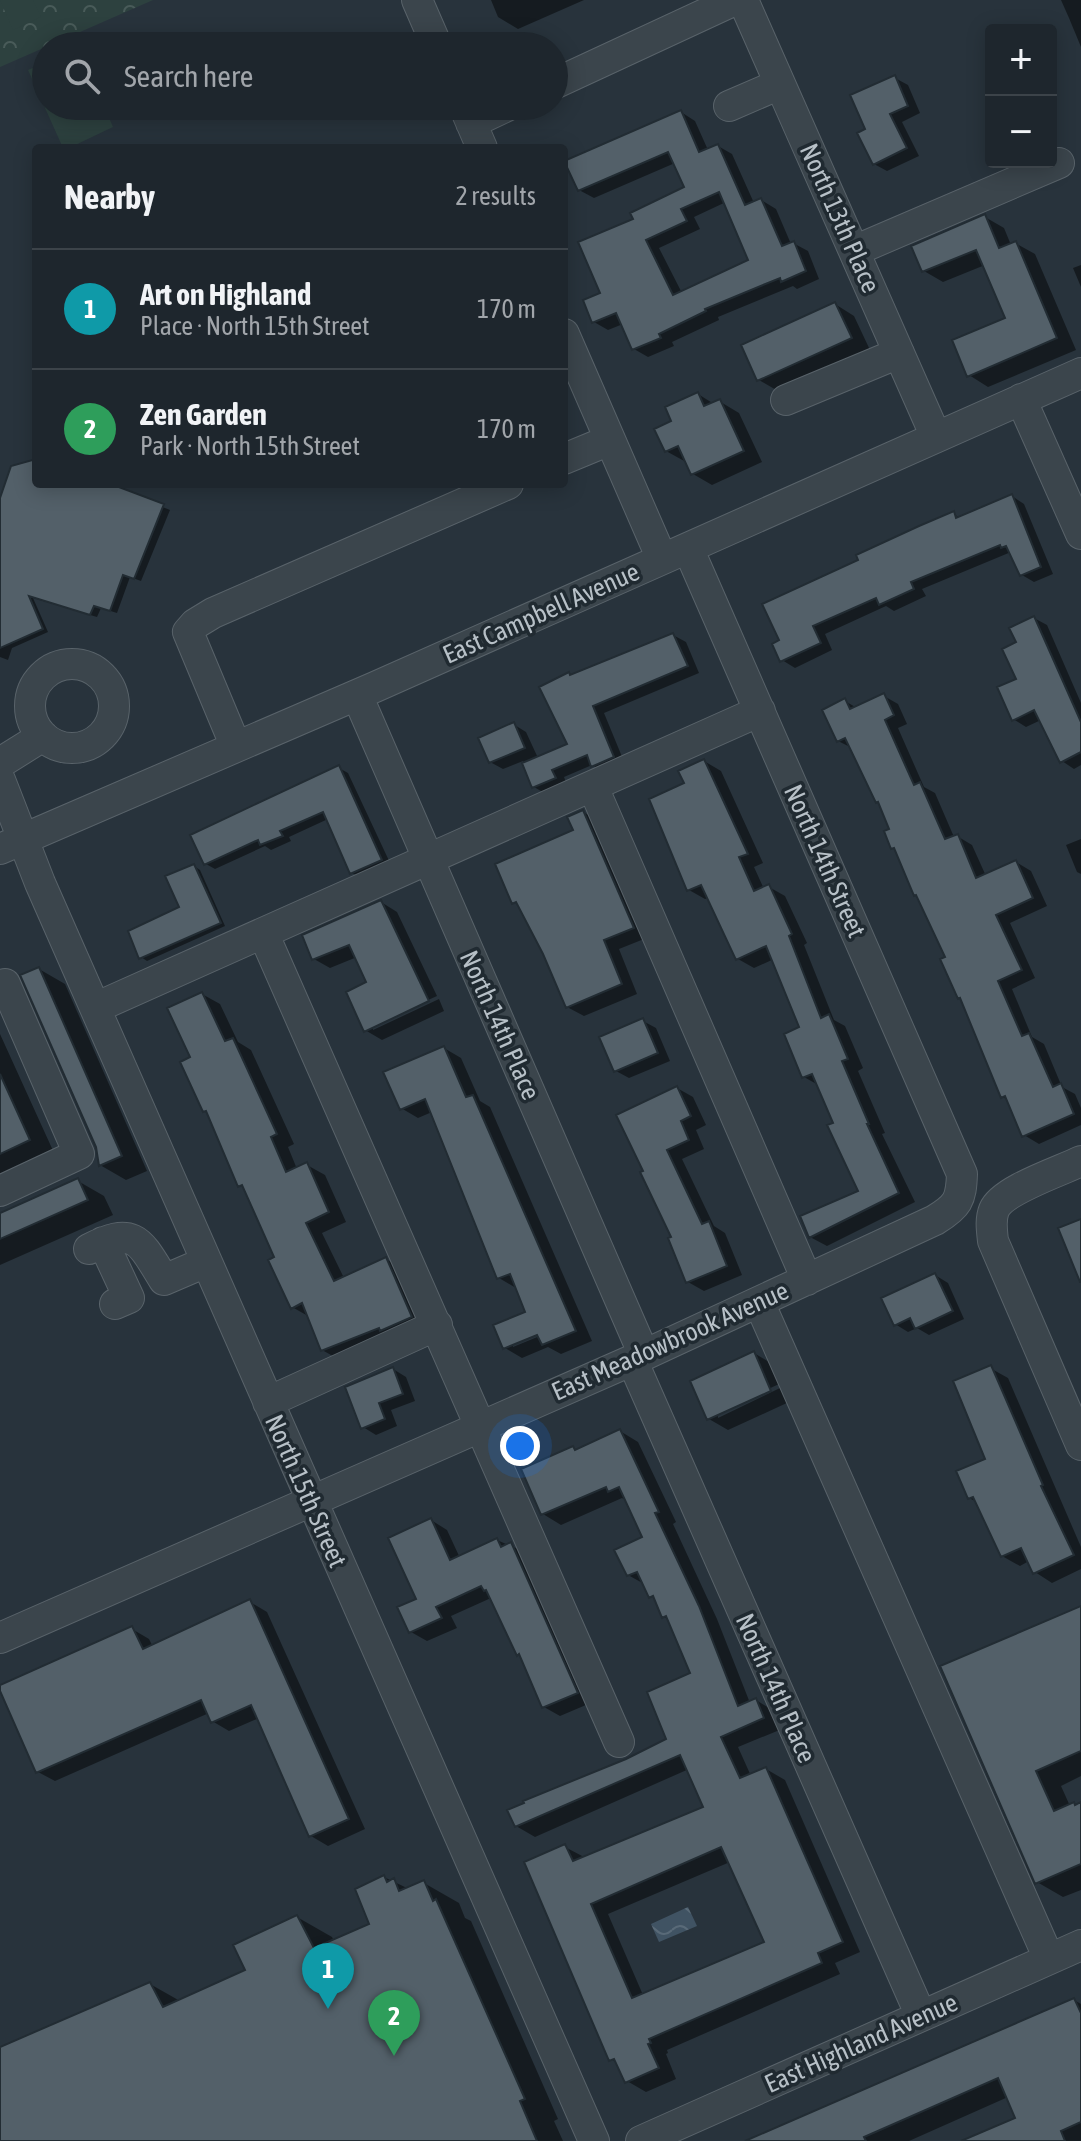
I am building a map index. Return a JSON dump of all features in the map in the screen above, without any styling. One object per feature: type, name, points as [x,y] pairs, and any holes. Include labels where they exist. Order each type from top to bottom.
[{"type":"street","points":[[417,0],[431,32]]},
{"type":"street","points":[[568,78],[735,0]]},
{"type":"street","name":"North 13th Place","points":[[743,0],[936,437]]},
{"type":"street","points":[[729,106],[780,84]]},
{"type":"street","points":[[854,251],[1059,163]]},
{"type":"street","name":"North 14th Street","points":[[568,343],[610,440],[760,711],[962,1174]]},
{"type":"street","points":[[786,400],[899,353]]},
{"type":"street","name":"East Campbell Avenue","points":[[12,844],[357,695],[1081,373]]},
{"type":"street","points":[[1021,399],[1081,534]]},
{"type":"street","points":[[568,457],[610,440]]},
{"type":"street","points":[[236,747],[188,632],[195,624],[213,613],[499,488]]},
{"type":"street","name":"North 14th Place","points":[[357,695],[921,2016]]},
{"type":"street","points":[[95,1008],[760,711]]},
{"type":"street","points":[[0,763],[43,736]]},
{"type":"street","name":"North 15th Street","points":[[0,780],[12,844],[95,1008],[594,2141]]},
{"type":"street","points":[[593,787],[807,1280]]},
{"type":"street","points":[[264,935],[619,1742]]},
{"type":"street","points":[[0,1191],[79,1154],[5,984]]},
{"type":"street","points":[[1081,1161],[1006,1195],[994,1207],[991,1225],[993,1241],[1081,1445]]},
{"type":"street","name":"East Meadowbrook Avenue","points":[[0,1638],[638,1358],[807,1280],[949,1211],[961,1197],[962,1174]]},
{"type":"street","points":[[115,1304],[129,1298],[96,1245],[116,1236],[131,1239],[144,1248],[164,1280],[206,1262]]},
{"type":"street","points":[[759,1302],[1049,1959]]},
{"type":"street","points":[[268,1402],[437,1325]]},
{"type":"street","name":"East Highland Avenue","points":[[641,2141],[1081,1945]]},
{"type":"green space","points":[[0,0],[153,0],[80,32],[32,32],[32,53],[0,67]]},
{"type":"green space","points":[[0,0],[33,0],[41,17],[13,30]]},
{"type":"green space","points":[[50,120],[110,120],[113,127],[77,144],[61,144]]},
{"type":"water","points":[[688,1907],[697,1926],[659,1942],[651,1924]]},
{"type":"building","points":[[895,75],[908,106],[890,114],[907,148],[873,165],[857,133],[865,129],[850,95]]},
{"type":"building","points":[[681,110],[699,152],[718,144],[745,205],[761,198],[782,246],[794,241],[806,271],[781,282],[780,278],[705,309],[659,334],[661,338],[632,350],[616,313],[592,323],[583,300],[600,293],[578,242],[633,219],[630,213],[684,187],[668,152],[578,191],[568,170],[568,159]],"holes":[[[719,192],[748,260],[673,295],[646,240],[687,221],[681,209]]]},
{"type":"building","points":[[985,214],[999,248],[1016,241],[1057,338],[967,377],[952,340],[1005,318],[976,250],[922,272],[911,246]]},
{"type":"building","points":[[835,302],[852,338],[757,381],[741,345]]},
{"type":"building","points":[[698,392],[704,406],[720,399],[744,451],[691,475],[678,446],[665,452],[654,429],[671,421],[665,407]]},
{"type":"building","points":[[32,460],[32,488],[122,488],[164,504],[134,579],[123,575],[110,611],[94,606],[90,615],[29,596],[43,629],[0,648],[0,498],[11,466]]},
{"type":"building","points":[[1012,494],[1041,567],[1020,576],[1006,546],[1001,548],[1000,545],[911,582],[914,589],[879,605],[876,598],[813,626],[821,643],[780,662],[772,644],[779,640],[762,604],[858,560],[856,555],[919,526],[954,511],[956,518]]},
{"type":"building","points":[[1034,616],[1081,722],[1081,752],[1060,763],[1034,710],[1012,721],[997,687],[1016,679],[1002,649],[1016,642],[1009,628]]},
{"type":"building","points":[[673,633],[688,666],[593,706],[614,757],[591,767],[587,755],[552,770],[556,778],[532,788],[522,763],[567,744],[539,687],[569,672],[570,675]]},
{"type":"building","points":[[884,693],[894,715],[885,720],[914,785],[920,782],[945,839],[958,834],[976,878],[1016,860],[1033,898],[996,915],[1022,970],[998,981],[1022,1036],[1029,1033],[1053,1087],[1061,1083],[1074,1114],[1022,1137],[1005,1096],[1001,1098],[960,998],[940,959],[945,957],[894,848],[891,849],[884,831],[889,829],[878,802],[845,738],[837,742],[822,710],[845,698],[850,709]]},
{"type":"building","points":[[514,722],[525,748],[489,763],[478,738]]},
{"type":"building","points":[[704,759],[748,854],[739,857],[754,891],[769,884],[792,934],[789,936],[821,1018],[829,1014],[848,1059],[842,1061],[899,1193],[809,1238],[800,1216],[858,1191],[827,1125],[833,1123],[812,1074],[802,1078],[784,1034],[799,1027],[766,946],[736,960],[701,885],[687,891],[649,799],[684,783],[678,771]]},
{"type":"building","points":[[339,765],[382,860],[350,874],[323,812],[280,831],[283,836],[260,845],[258,840],[204,865],[190,835]]},
{"type":"building","points":[[583,810],[634,928],[604,940],[622,984],[566,1008],[543,954],[516,902],[512,904],[495,864],[573,830],[567,817]]},
{"type":"building","points":[[194,864],[221,923],[139,959],[128,931],[179,907],[165,876]]},
{"type":"building","points":[[381,900],[429,1001],[364,1032],[346,992],[366,982],[349,945],[312,960],[302,935]]},
{"type":"building","points":[[39,967],[122,1156],[99,1166],[96,1147],[20,975]]},
{"type":"building","points":[[202,992],[225,1041],[233,1038],[277,1134],[271,1137],[286,1172],[307,1162],[329,1212],[306,1223],[334,1281],[386,1257],[412,1317],[321,1351],[302,1303],[291,1309],[268,1260],[274,1257],[242,1185],[238,1187],[206,1111],[203,1112],[180,1062],[190,1057],[167,1008]]},
{"type":"building","points":[[643,1018],[658,1053],[614,1072],[599,1037]]},
{"type":"building","points":[[444,1046],[466,1097],[473,1095],[576,1331],[542,1345],[537,1335],[503,1349],[493,1325],[525,1312],[510,1274],[497,1279],[425,1099],[400,1110],[383,1072]]},
{"type":"building","points":[[0,1074],[30,1140],[0,1154]]},
{"type":"building","points":[[677,1086],[691,1116],[681,1121],[689,1140],[667,1150],[702,1224],[709,1221],[727,1266],[686,1283],[668,1238],[671,1237],[616,1115]]},
{"type":"building","points":[[78,1178],[88,1200],[0,1239],[0,1213]]},
{"type":"building","points":[[1081,1219],[1081,1282],[1080,1282],[1058,1228]]},
{"type":"building","points":[[935,1273],[953,1311],[915,1329],[910,1318],[894,1326],[881,1298]]},
{"type":"building","points":[[754,1351],[771,1391],[707,1420],[690,1381]]},
{"type":"building","points":[[991,1365],[1041,1486],[1074,1555],[1033,1574],[1021,1548],[1001,1557],[973,1497],[968,1499],[956,1471],[985,1459],[953,1381]]},
{"type":"building","points":[[393,1367],[403,1394],[379,1403],[385,1419],[361,1429],[345,1387]]},
{"type":"building","points":[[620,1429],[659,1512],[655,1513],[699,1606],[738,1706],[756,1698],[764,1718],[721,1737],[740,1778],[766,1767],[843,1942],[818,1953],[822,1963],[649,2039],[651,2043],[648,2044],[659,2068],[625,2083],[614,2059],[609,2061],[524,1862],[565,1844],[573,1861],[703,1807],[680,1755],[515,1827],[507,1810],[666,1739],[647,1692],[690,1673],[666,1616],[662,1618],[653,1596],[649,1598],[637,1572],[627,1576],[614,1550],[642,1537],[619,1487],[608,1492],[606,1487],[541,1515],[521,1469],[573,1446],[575,1450]],"holes":[[[721,1847],[764,1942],[632,1998],[591,1904]]]},
{"type":"building","points":[[431,1518],[450,1560],[497,1538],[501,1547],[511,1542],[578,1693],[542,1708],[519,1654],[517,1656],[486,1590],[481,1586],[436,1607],[442,1618],[409,1633],[397,1607],[416,1599],[388,1538]]},
{"type":"building","points":[[250,1599],[349,1819],[309,1837],[251,1705],[211,1723],[201,1700],[36,1773],[0,1685],[132,1626],[143,1649]]},
{"type":"building","points":[[1081,1606],[1081,1751],[1036,1771],[1054,1811],[1081,1802],[1081,1864],[1035,1884],[940,1666]]},
{"type":"building","points":[[384,1875],[387,1882],[394,1878],[399,1891],[424,1880],[433,1901],[436,1899],[525,2099],[520,2101],[537,2141],[0,2141],[0,2047],[150,1982],[163,2007],[245,1970],[233,1945],[297,1915],[314,1948],[369,1924],[355,1889]]},
{"type":"building","points":[[1074,1998],[1081,2013],[1081,2122],[1061,2131],[1065,2141],[961,2141],[1015,2118],[998,2078],[864,2137],[866,2141],[745,2141]]},
{"type":"place","name":"Art on Highland","points":[[328,2009]]},
{"type":"place","name":"Zen Garden","points":[[394,2056]]}]
